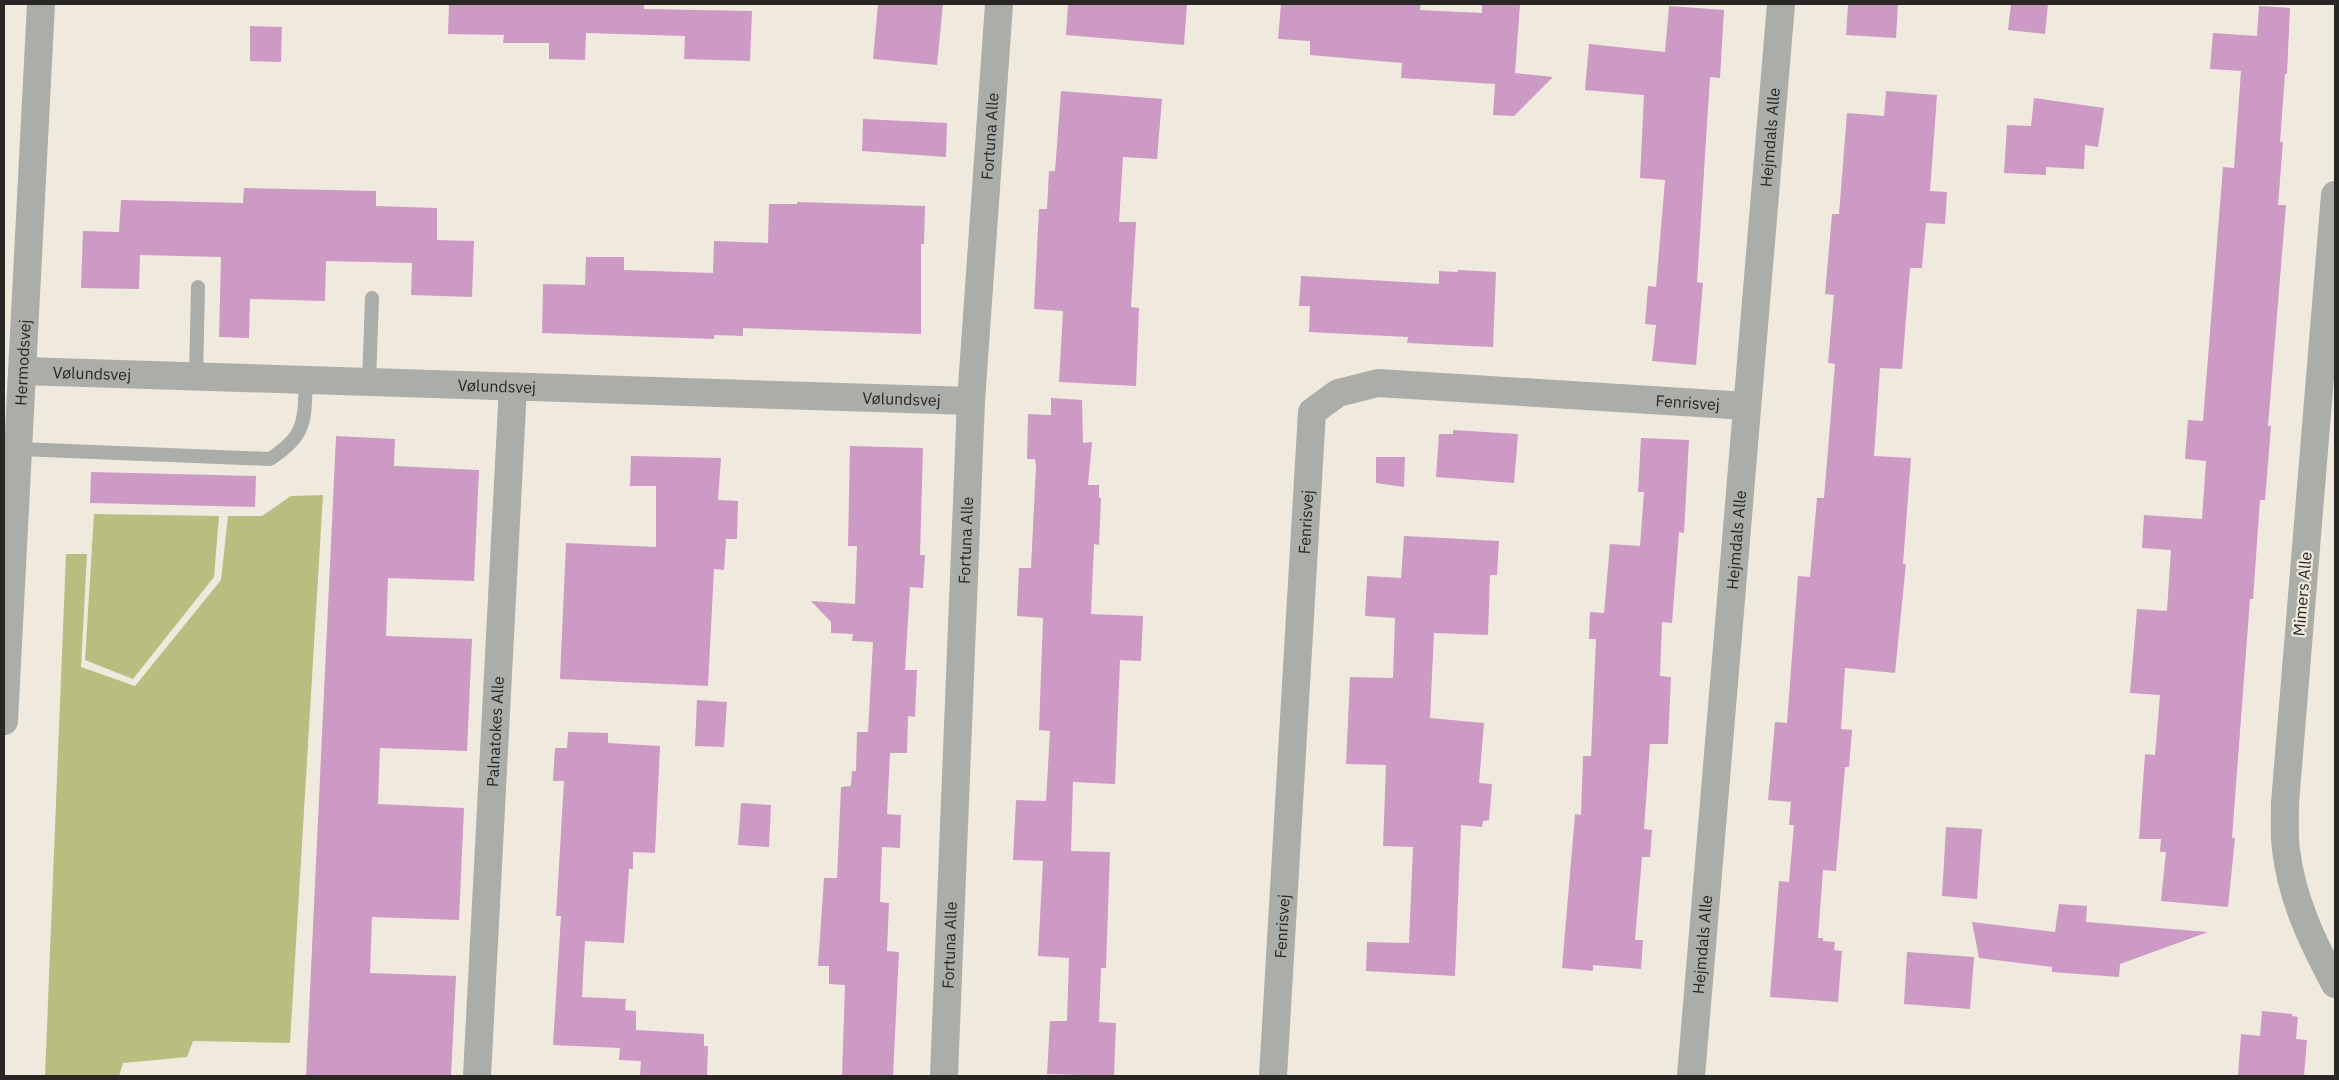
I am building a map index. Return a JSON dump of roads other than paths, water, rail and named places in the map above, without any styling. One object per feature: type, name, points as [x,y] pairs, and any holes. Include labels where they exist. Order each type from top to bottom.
[{"type":"street","name":"Hermodsvej","points":[[4,721],[41,4]]},
{"type":"street","name":"Fortuna Alle","points":[[944,1076],[971,401],[999,4]]},
{"type":"street","name":"Hejmdals Alle","points":[[1691,1076],[1780,4]]},
{"type":"street","name":"Mimers Alle","points":[[2335,195],[2285,803],[2286,850],[2298,907],[2313,943],[2335,984]]},
{"type":"street","name":"Vølundsvej","points":[[23,371],[971,401]]},
{"type":"street","name":"Fenrisvej","points":[[1273,1076],[1312,412],[1338,393],[1378,383],[1747,406]]},
{"type":"street","name":"Palnatokes Alle","points":[[477,1076],[513,388]]},
{"type":"lane","points":[[196,377],[198,287]]},
{"type":"lane","points":[[369,382],[372,298]]},
{"type":"lane","points":[[19,449],[270,459],[289,446],[304,421],[306,380]]}]
